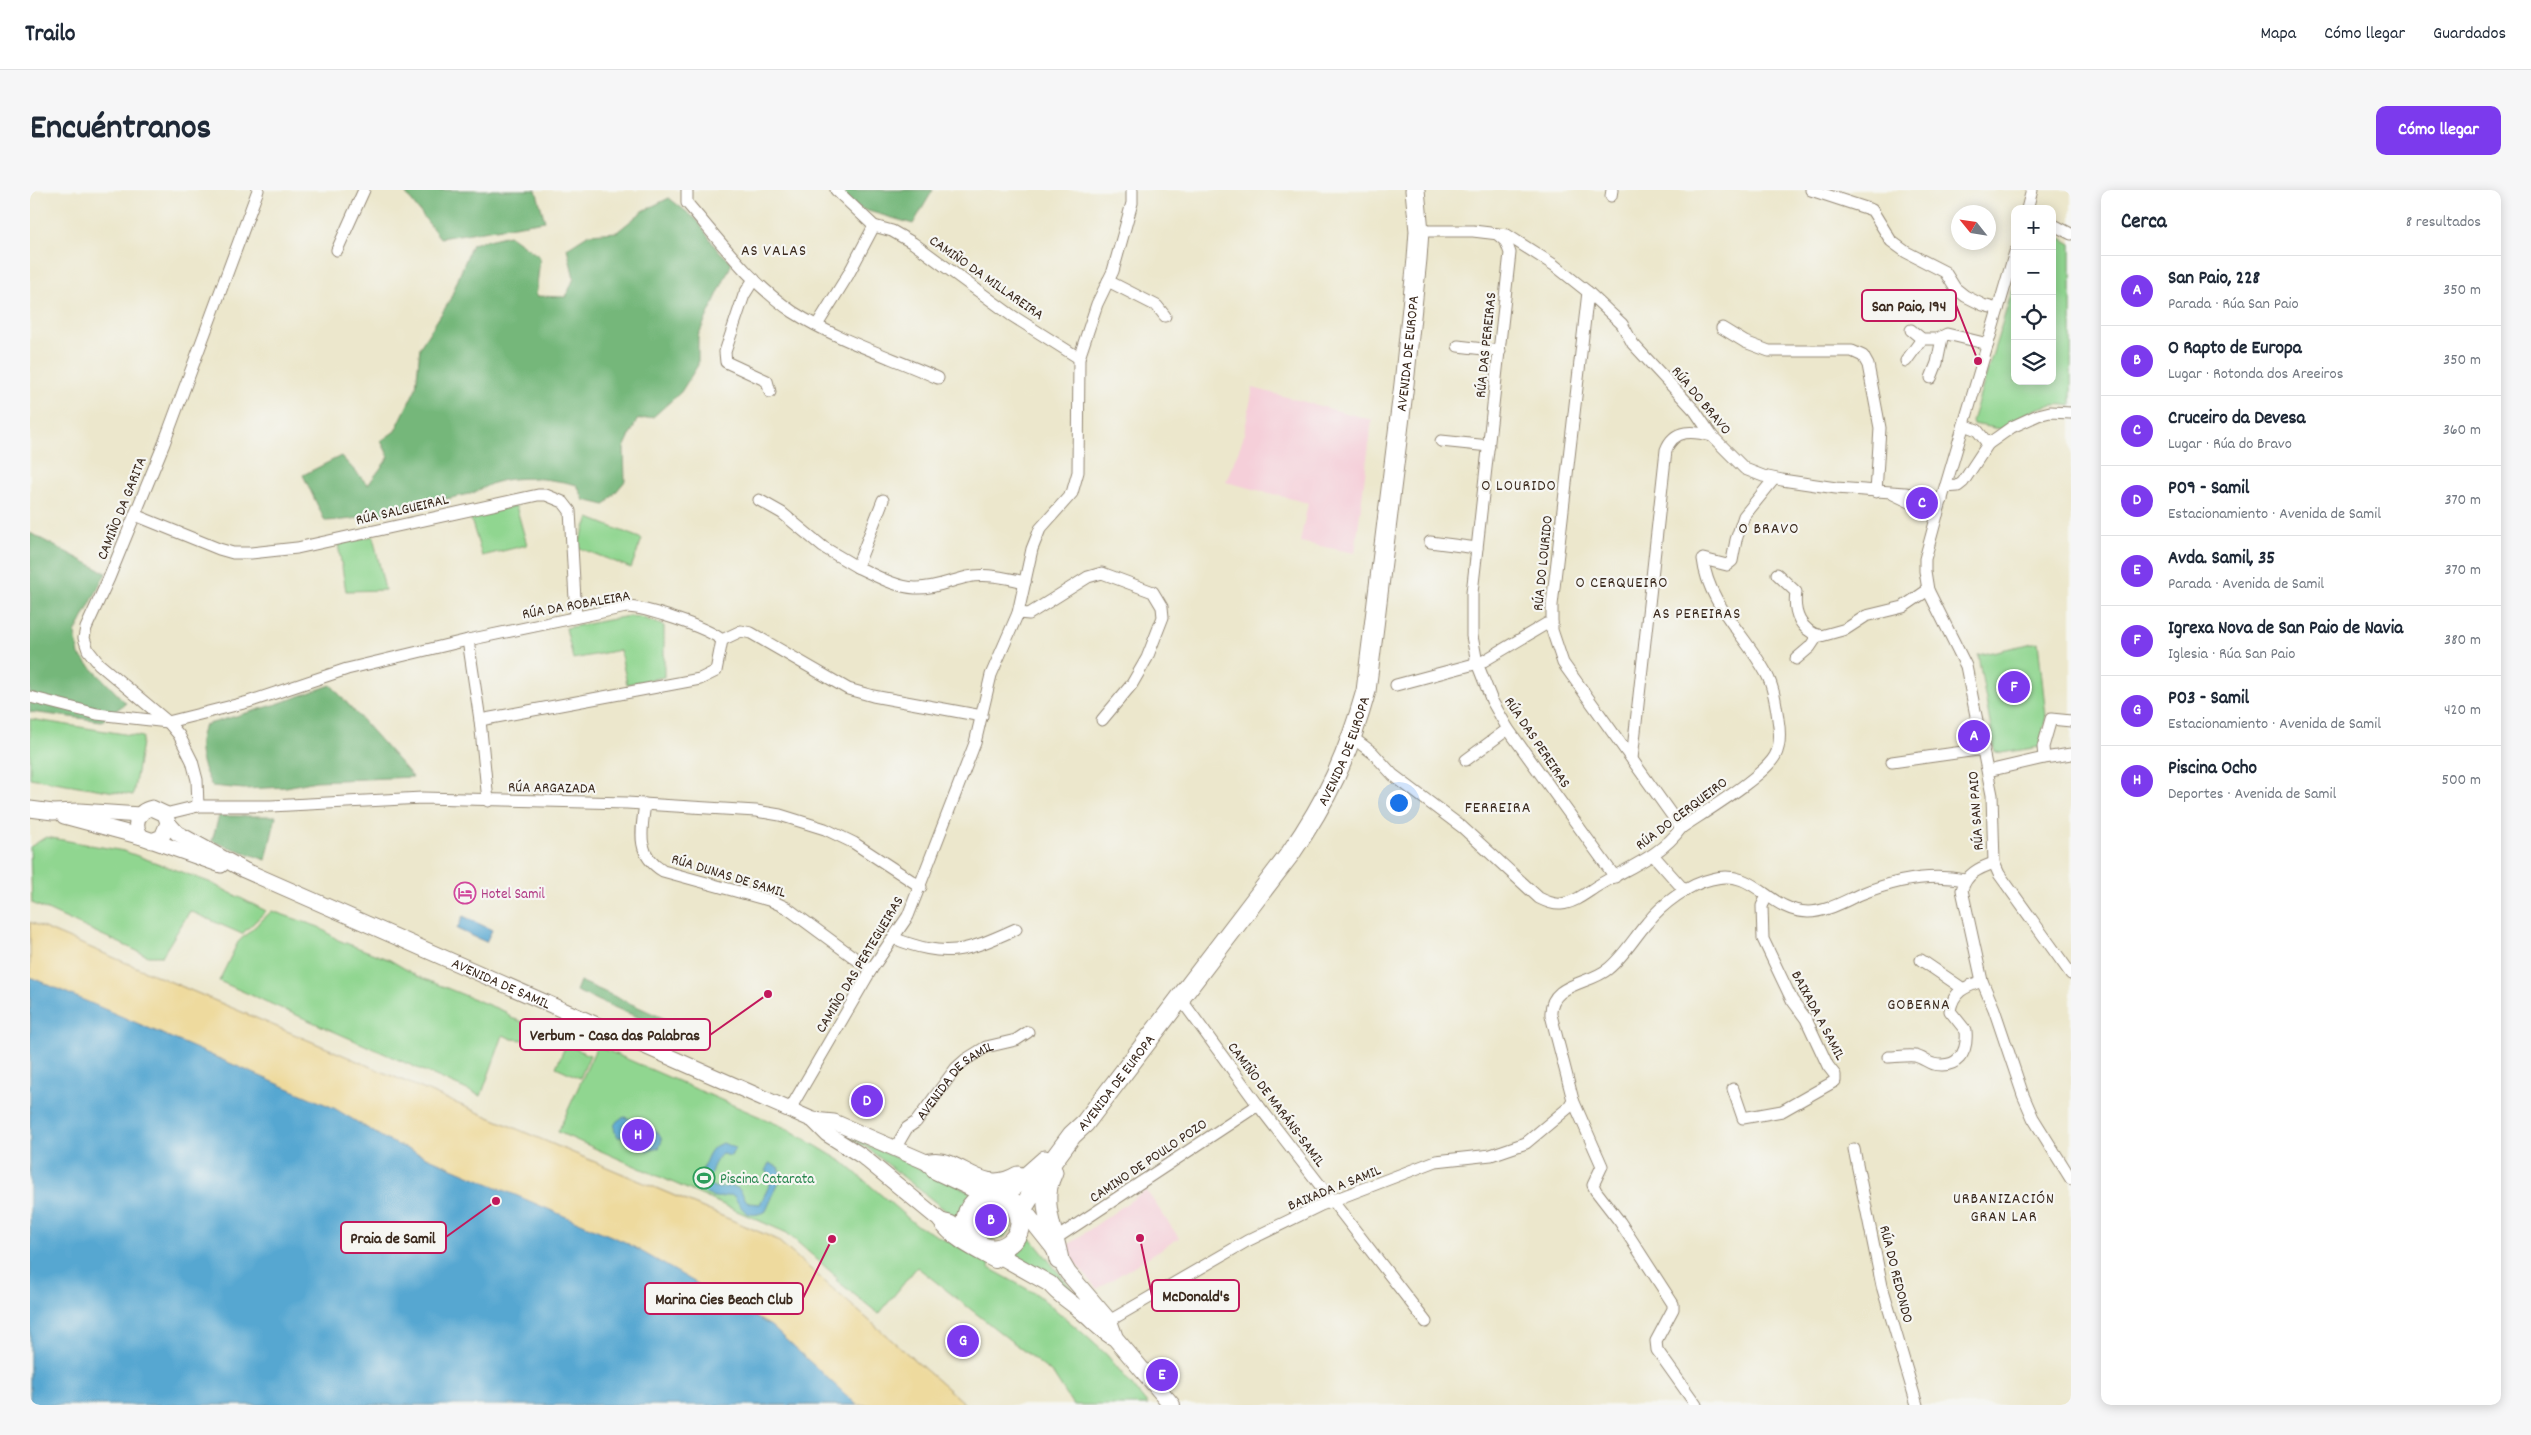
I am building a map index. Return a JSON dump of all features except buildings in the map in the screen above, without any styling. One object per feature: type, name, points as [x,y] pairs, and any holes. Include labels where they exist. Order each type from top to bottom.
[{"type":"main road","name":"AVENIDA DE EUROPA","points":[[1020,1214],[1052,1162],[1072,1135],[1080,1119],[1306,813],[1331,765],[1342,737],[1358,681],[1363,648],[1399,341],[1406,259],[1407,225],[1404,190]]},
{"type":"main road","name":"AVENIDA DE EUROPA","points":[[996,1195],[1034,1172],[1180,998],[1316,816],[1333,784],[1353,738],[1366,691],[1404,384],[1419,231],[1416,190]]},
{"type":"main road","points":[[930,1163],[938,1161],[982,1181],[1000,1184],[1009,1182],[1033,1164],[1062,1129],[1080,1119]]},
{"type":"main road","points":[[1059,1260],[1056,1239],[1046,1204],[1048,1182],[1080,1119]]},
{"type":"main road","points":[[996,1195],[1013,1204],[1020,1214],[1018,1233],[1010,1242],[1000,1248],[988,1248],[978,1244],[970,1236],[966,1224],[968,1212],[976,1202],[996,1195]]},
{"type":"main road","name":"AVENIDA DE SAMIL","points":[[1020,1214],[1053,1247],[1059,1260],[1109,1321],[1115,1338],[1172,1405]]},
{"type":"main road","name":"AVENIDA DE SAMIL","points":[[942,1221],[946,1228],[972,1248],[1046,1289],[1055,1291]]},
{"type":"main road","name":"AVENIDA DE SAMIL","points":[[988,1248],[1050,1284],[1055,1291],[1081,1310],[1102,1331],[1115,1338]]},
{"type":"street","name":"CAMIÑO DA GARITA","points":[[198,806],[192,761],[179,736],[168,722],[99,664],[88,650],[84,638],[86,628],[136,515],[258,190]]},
{"type":"street","points":[[337,250],[364,190]]},
{"type":"street","points":[[687,190],[687,203],[754,280],[793,312],[817,325],[938,378]]},
{"type":"street","name":"CAMIÑO DA MILLAREIRA","points":[[836,190],[874,226],[892,232],[912,243],[1011,315],[1080,358]]},
{"type":"street","name":"CAMIÑO DAS PERTEGUEIRAS","points":[[790,1109],[871,970],[908,916],[921,887],[944,820],[975,743],[991,675],[1018,613],[1040,529],[1072,493],[1078,472],[1080,358],[1097,304],[1108,281],[1125,230],[1132,190]]},
{"type":"street","points":[[1812,190],[1872,210],[1891,241],[1906,252],[1945,272],[1955,288],[1965,296],[1983,305],[1998,309]]},
{"type":"street","points":[[2028,205],[2029,191]]},
{"type":"street","points":[[817,325],[848,276],[874,226]]},
{"type":"street","points":[[2056,226],[2071,234]]},
{"type":"street","name":"RÚA DO BRAVO","points":[[1419,231],[1473,231],[1514,238],[1554,265],[1588,292],[1622,324],[1633,344],[1695,411],[1712,436],[1744,469],[1774,479],[1893,494],[1914,494],[1942,500]]},
{"type":"street","points":[[1498,234],[1506,242],[1510,253],[1517,248],[1528,248]]},
{"type":"street","name":"RÚA DAS PEREIRAS","points":[[1510,253],[1471,614],[1477,663],[1492,701],[1508,729],[1615,877]]},
{"type":"street","name":"RÚA SAN PAIO","points":[[2011,265],[1937,515],[1925,559],[1924,572],[1928,590],[1962,654],[1984,749],[1992,795],[1994,863],[2009,888],[2071,974]]},
{"type":"street","points":[[754,280],[744,295],[725,352],[726,362],[767,381],[770,392]]},
{"type":"street","points":[[1108,281],[1157,306],[1165,316]]},
{"type":"street","name":"RÚA DO LOURIDO","points":[[1588,292],[1552,605],[1552,624],[1563,663],[1632,760],[1676,817],[1681,828]]},
{"type":"street","points":[[1722,328],[1751,345],[1769,351],[1852,351],[1863,356],[1868,365],[1880,428],[1876,492]]},
{"type":"street","points":[[1912,330],[1922,339],[1942,338],[1947,334],[1988,344]]},
{"type":"street","points":[[1931,378],[1937,363],[1942,338]]},
{"type":"street","points":[[1906,361],[1922,339]]},
{"type":"street","points":[[1458,346],[1500,351]]},
{"type":"street","points":[[1632,760],[1666,450],[1672,439],[1685,432],[1695,411]]},
{"type":"street","points":[[1945,487],[1958,486],[1963,482],[1988,444],[2012,428],[2038,415],[2050,412],[2071,413]]},
{"type":"street","points":[[1964,425],[1977,430],[1988,444]]},
{"type":"street","points":[[1685,432],[1712,436]]},
{"type":"street","points":[[1442,441],[1489,446]]},
{"type":"street","name":"RÚA DO CERQUEIRO","points":[[1615,877],[1654,855],[1674,839],[1681,828],[1761,772],[1775,756],[1780,740],[1775,699],[1768,675],[1728,619],[1705,574],[1703,559],[1727,565],[1732,562],[1736,540],[1744,516],[1774,479]]},
{"type":"street","name":"RÚA DO BRAVO","points":[[1893,494],[1937,515]]},
{"type":"street","name":"RÚA SALGUEIRAL","points":[[136,515],[219,549],[232,553],[251,553],[297,548],[471,509],[546,495],[563,502],[570,511],[576,617]]},
{"type":"street","points":[[759,500],[782,513],[824,547],[857,567],[898,585],[916,588],[938,585],[969,576],[1005,578],[1025,582]]},
{"type":"street","points":[[857,567],[882,500]]},
{"type":"street","points":[[1430,542],[1477,548]]},
{"type":"street","points":[[1018,613],[1029,614],[1088,577],[1102,573],[1153,592],[1162,607],[1163,617],[1148,658],[1132,684],[1102,720]]},
{"type":"street","points":[[1778,574],[1796,592],[1795,609],[1798,619],[1807,629],[1818,635],[1832,634],[1846,629],[1866,616],[1902,607],[1928,590]]},
{"type":"street","name":"RÚA DA ROBALEIRA","points":[[168,722],[248,702],[347,668],[468,640],[626,607],[638,607],[706,631],[722,640]]},
{"type":"street","points":[[1396,685],[1477,663],[1552,624]]},
{"type":"street","points":[[480,720],[700,679],[716,671],[722,640],[741,631],[751,633],[848,689],[874,696],[982,716]]},
{"type":"street","points":[[1796,659],[1810,647],[1818,635]]},
{"type":"street","points":[[468,640],[480,720],[488,801]]},
{"type":"street","points":[[30,697],[97,714],[168,722]]},
{"type":"street","points":[[2044,758],[2043,747],[2051,720],[2071,721]]},
{"type":"street","points":[[1466,760],[1508,729]]},
{"type":"street","points":[[1353,738],[1373,753],[1393,775],[1462,827],[1538,898],[1561,904],[1577,899],[1615,877]]},
{"type":"street","points":[[1892,762],[1984,749]]},
{"type":"street","points":[[1988,771],[2071,754]]},
{"type":"street","name":"RÚA ARGAZADA","points":[[166,819],[198,806],[271,806],[422,798],[645,804],[756,811],[825,829],[854,844],[921,887]]},
{"type":"street","name":"RÚA DUNAS DE SAMIL","points":[[645,804],[642,837],[644,854],[652,865],[663,871],[772,901],[787,908],[871,970]]},
{"type":"street","points":[[152,808],[166,819],[162,837],[147,839],[137,829],[140,815],[152,808]]},
{"type":"street","name":"AVENIDA DE SAMIL","points":[[30,809],[53,812],[147,839],[219,864],[244,870]]},
{"type":"street","name":"AVENIDA DE SAMIL","points":[[53,812],[79,811],[140,815]]},
{"type":"street","name":"AVENIDA DE SAMIL","points":[[166,819],[177,833],[244,870],[813,1120],[834,1122],[896,1147],[996,1195]]},
{"type":"street","points":[[1654,855],[1685,891]]},
{"type":"street","points":[[1994,863],[1972,873],[1965,880],[1962,890],[1982,981],[2032,1118],[2071,1178]]},
{"type":"street","points":[[1696,1405],[1657,1350],[1656,1341],[1674,1309],[1673,1304],[1620,1222],[1593,1186],[1602,1166],[1573,1100],[1551,1014],[1553,999],[1563,989],[1591,980],[1607,970],[1648,920],[1685,891],[1709,879],[1731,876],[1753,884],[1767,896],[1796,911],[1819,911],[1872,890],[1926,877],[1949,877],[1965,880]]},
{"type":"street","name":"BAIXADA A SAMIL","points":[[1733,1089],[1743,1118],[1782,1111],[1835,1081],[1835,1075],[1828,1066],[1806,1019],[1792,1000],[1763,939],[1762,906],[1767,896]]},
{"type":"street","points":[[893,938],[931,950],[963,950],[975,948],[1016,929]]},
{"type":"street","points":[[1921,960],[1962,988]]},
{"type":"street","points":[[1888,1057],[1917,1056],[1931,1063],[1947,1065],[1960,1060],[1963,1056],[1966,1031],[1950,1011],[1962,988],[1982,981]]},
{"type":"street","name":"CAMIÑO DE MARÁNS-SAMIL","points":[[1180,998],[1258,1105],[1426,1322]]},
{"type":"street","name":"AVENIDA DE SAMIL","points":[[896,1147],[907,1128],[916,1122],[956,1068],[986,1047],[1016,1040],[1028,1032]]},
{"type":"street","name":"BAIXADA A SAMIL","points":[[1109,1321],[1247,1242],[1332,1201],[1436,1161],[1491,1155],[1526,1143],[1568,1108],[1573,1100]]},
{"type":"street","name":"CAMINO DE POULO POZO","points":[[1056,1239],[1258,1105]]},
{"type":"street","name":"AVENIDA DE SAMIL","points":[[813,1120],[826,1134],[862,1156],[942,1221],[950,1223],[970,1236]]},
{"type":"street","name":"RÚA DO REDONDO","points":[[1854,1149],[1882,1286],[1917,1405]]},
{"type":"shaded area","points":[[1253,388],[1372,420],[1355,553],[1300,542],[1308,503],[1226,482],[1243,439]]},
{"type":"shaded area","points":[[1146,1190],[1179,1238],[1097,1289],[1075,1263],[1066,1246]]},
{"type":"green space","points":[[403,190],[536,190],[545,221],[440,238]]},
{"type":"green space","points":[[838,190],[933,190],[913,224],[851,206]]},
{"type":"green space","points":[[669,198],[697,220],[716,248],[732,263],[698,336],[698,365],[681,392],[653,417],[637,420],[624,448],[625,481],[605,505],[584,500],[577,485],[526,478],[493,483],[476,492],[397,511],[362,518],[325,521],[303,475],[341,456],[368,485],[389,457],[381,441],[395,431],[416,388],[420,347],[449,302],[472,244],[509,235],[540,257],[536,296],[566,297],[574,278],[567,248],[589,234],[617,232],[643,211]]},
{"type":"green space","points":[[2056,235],[2071,244],[2071,406],[2052,405],[2043,407],[2026,414],[2001,429],[1973,424],[1972,421],[2011,295],[2011,385],[2056,385]]},
{"type":"green space","points":[[516,506],[527,545],[482,556],[470,516]]},
{"type":"green space","points":[[589,518],[642,539],[631,568],[577,547]]},
{"type":"green space","points":[[30,533],[106,573],[75,633],[79,655],[126,703],[102,721],[30,712]]},
{"type":"green space","points":[[373,536],[385,590],[346,591],[338,544]]},
{"type":"green space","points":[[629,616],[640,617],[664,626],[664,677],[627,684],[620,650],[573,659],[566,628]]},
{"type":"green space","points":[[2038,642],[2046,716],[2040,747],[2001,753],[1995,752],[1978,655]]},
{"type":"green space","points":[[331,685],[413,777],[316,781],[286,787],[244,789],[212,786],[202,764],[200,748],[200,740],[205,725],[274,705]]},
{"type":"green space","points":[[30,719],[143,737],[133,795],[30,778]]},
{"type":"green space","points":[[219,816],[276,816],[266,860],[212,841]]},
{"type":"green space","points":[[46,837],[124,851],[209,882],[266,911],[242,934],[190,911],[162,956],[148,956],[32,903],[30,847]]},
{"type":"green space","points":[[272,911],[319,927],[338,940],[390,960],[417,976],[506,1012],[511,1018],[542,1028],[537,1041],[512,1039],[503,1035],[481,1096],[219,981],[238,942]]},
{"type":"green space","points":[[580,981],[681,1026],[683,1032],[677,1034],[576,991]]},
{"type":"green space","points":[[566,1045],[590,1055],[580,1078],[556,1067]]},
{"type":"green space","points":[[597,1046],[788,1129],[843,1162],[916,1225],[990,1263],[989,1268],[1038,1295],[1107,1355],[1148,1405],[1073,1405],[1053,1374],[917,1267],[879,1314],[836,1280],[838,1278],[787,1233],[558,1132]]},
{"type":"green space","points":[[820,1123],[975,1194],[965,1204],[960,1222],[866,1147]]},
{"type":"green space","points":[[993,1202],[1006,1208],[1012,1221],[1006,1234],[993,1240],[980,1234],[974,1221],[980,1208]]},
{"type":"green space","points":[[1025,1231],[1071,1288],[1069,1290],[1008,1251],[1018,1243]]},
{"type":"sand","points":[[30,922],[776,1239],[966,1405],[753,1405],[30,1075]]},
{"type":"water","points":[[463,916],[492,930],[486,942],[457,929]]},
{"type":"water","points":[[30,977],[334,1108],[387,1140],[625,1242],[771,1326],[857,1405],[30,1405]]},
{"type":"water","points":[[625,1117],[632,1120],[642,1130],[657,1131],[662,1140],[659,1148],[647,1151],[637,1139],[618,1137],[614,1128],[616,1122]]},
{"type":"water","name":"Piscina Catarata","points":[[723,1143],[735,1148],[731,1156],[722,1154],[717,1160],[711,1173],[710,1185],[718,1188],[732,1186],[737,1188],[749,1203],[760,1204],[772,1180],[770,1173],[765,1171],[769,1163],[778,1167],[782,1175],[766,1211],[760,1214],[750,1214],[740,1206],[734,1196],[715,1197],[704,1192],[701,1188],[701,1173],[708,1156],[711,1150]]},
{"type":"water","points":[[994,1210],[1002,1213],[1005,1221],[1002,1229],[994,1232],[986,1229],[983,1221],[986,1213]]},
{"type":"place","name":"San Paio, 194","points":[[1978,361]]},
{"type":"place","name":"Cruceiro da Devesa","points":[[1922,503]]},
{"type":"place","name":"Igrexa Nova de San Paio de Navia","points":[[2014,687]]},
{"type":"place","name":"San Paio, 228","points":[[1974,736]]},
{"type":"place","name":"Hotel Samil","points":[[465,893]]},
{"type":"place","name":"Verbum - Casa das Palabras","points":[[768,994]]},
{"type":"place","name":"P09 - Samil","points":[[867,1101]]},
{"type":"place","name":"Piscina Ocho","points":[[638,1135]]},
{"type":"place","name":"Piscina Catarata","points":[[704,1178]]},
{"type":"place","name":"Praia de Samil","points":[[496,1201]]},
{"type":"place","name":"O Rapto de Europa","points":[[991,1220]]},
{"type":"place","name":"McDonald's","points":[[1140,1238]]},
{"type":"place","name":"Marina Cies Beach Club","points":[[832,1239]]},
{"type":"place","name":"P03 - Samil","points":[[963,1341]]},
{"type":"place","name":"Avda. Samil, 35","points":[[1162,1375]]},
{"type":"district","name":"AS VALAS","points":[[774,249]]},
{"type":"district","name":"O LOURIDO","points":[[1519,484]]},
{"type":"district","name":"O BRAVO","points":[[1769,527]]},
{"type":"district","name":"O CERQUEIRO","points":[[1622,581]]},
{"type":"district","name":"AS PEREIRAS","points":[[1697,612]]},
{"type":"district","name":"FERREIRA","points":[[1498,806]]},
{"type":"district","name":"GOBERNA","points":[[1919,1003]]},
{"type":"district","name":"URBANIZACIÓN GRAN LAR","points":[[2004,1206]]}]
